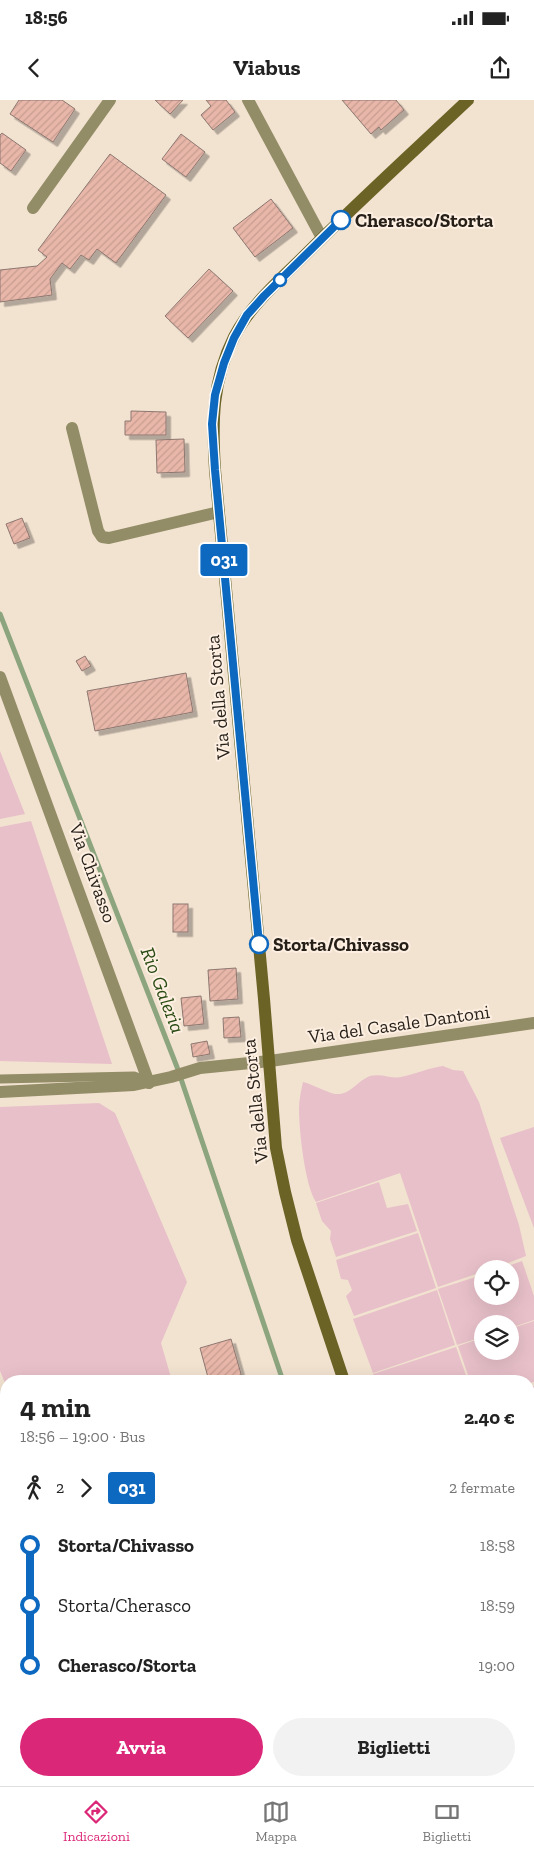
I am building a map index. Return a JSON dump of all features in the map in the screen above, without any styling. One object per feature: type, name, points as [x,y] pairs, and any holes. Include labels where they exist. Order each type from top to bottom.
[{"type":"main road","name":"Via della Storta","points":[[342,1375],[297,1240],[276,1148],[270,1061],[212,424],[215,395],[224,363],[234,338],[247,315],[322,238],[468,100]]},
{"type":"street","points":[[33,208],[110,100]]},
{"type":"street","points":[[248,100],[322,238]]},
{"type":"street","points":[[72,428],[98,531],[102,537],[109,538],[219,512]]},
{"type":"street","name":"Via Chivasso","points":[[0,677],[149,1083]]},
{"type":"street","name":"Via del Casale Dantoni","points":[[270,1061],[534,1023]]},
{"type":"street","points":[[0,1092],[134,1085],[170,1078],[200,1068],[270,1061]]},
{"type":"lane","points":[[0,1078],[134,1076],[149,1083]]},
{"type":"shaded area","points":[[0,751],[25,814],[0,819]]},
{"type":"shaded area","points":[[31,821],[112,1064],[0,1061],[0,827]]},
{"type":"shaded area","points":[[443,1066],[463,1071],[479,1102],[519,1225],[526,1256],[516,1260],[474,1260],[474,1275],[438,1287],[400,1173],[316,1202],[306,1171],[301,1143],[299,1109],[303,1082],[333,1094],[341,1094],[370,1076],[401,1077]]},
{"type":"shaded area","points":[[99,1103],[115,1113],[187,1282],[161,1343],[170,1375],[2,1375],[0,1371],[0,1107]]},
{"type":"shaded area","points":[[534,1127],[534,1228],[500,1138]]},
{"type":"shaded area","points":[[379,1182],[387,1208],[408,1204],[417,1231],[336,1257],[330,1239],[331,1231],[322,1221],[316,1203]]},
{"type":"shaded area","points":[[418,1233],[436,1288],[354,1316],[346,1296],[352,1290],[348,1280],[341,1279],[336,1260]]},
{"type":"shaded area","points":[[522,1261],[534,1296],[534,1320],[519,1325],[519,1315],[474,1315],[474,1340],[457,1345],[438,1289],[474,1278],[474,1305],[519,1305],[519,1262]]},
{"type":"shaded area","points":[[437,1290],[455,1345],[373,1373],[353,1319]]},
{"type":"shaded area","points":[[534,1321],[534,1375],[468,1375],[458,1346],[474,1341],[474,1360],[519,1360],[519,1326]]},
{"type":"shaded area","points":[[456,1347],[466,1375],[373,1375]]},
{"type":"building","points":[[19,100],[62,100],[75,109],[53,142],[10,114]]},
{"type":"building","points":[[155,100],[183,100],[170,114]]},
{"type":"building","points":[[206,100],[226,100],[235,112],[213,130],[201,115],[211,106]]},
{"type":"building","points":[[342,100],[396,100],[404,110],[381,130],[379,127],[371,134]]},
{"type":"building","points":[[2,133],[26,150],[11,171],[0,163],[0,135]]},
{"type":"building","points":[[181,134],[205,152],[186,177],[162,159]]},
{"type":"building","points":[[110,154],[166,195],[116,263],[97,249],[89,260],[81,255],[70,269],[62,263],[50,279],[52,295],[0,302],[0,270],[37,266],[47,257],[38,250]]},
{"type":"building","points":[[271,199],[293,228],[255,257],[233,228]]},
{"type":"building","points":[[209,269],[233,291],[188,338],[165,316]]},
{"type":"building","points":[[131,411],[166,412],[166,435],[125,435],[125,421],[131,421]]},
{"type":"building","points":[[184,439],[185,472],[157,473],[156,440]]},
{"type":"building","points":[[22,518],[30,538],[14,544],[6,524]]},
{"type":"building","points":[[85,656],[91,666],[82,671],[76,661]]},
{"type":"building","points":[[186,673],[193,712],[95,731],[87,691]]},
{"type":"building","points":[[173,904],[188,904],[188,932],[173,932]]},
{"type":"building","points":[[236,968],[238,999],[210,1001],[208,970]]},
{"type":"building","points":[[201,996],[204,1024],[184,1026],[181,998]]},
{"type":"building","points":[[239,1017],[241,1037],[224,1038],[223,1018]]},
{"type":"building","points":[[207,1041],[210,1054],[193,1057],[191,1044]]},
{"type":"building","points":[[231,1339],[241,1375],[207,1375],[200,1348]]},
{"type":"waterway","name":"Rio Galeria","points":[[0,614],[177,1067],[281,1375]]},
{"type":"bus line","name":"031","points":[[259,944],[215,470],[212,424],[215,395],[224,363],[234,338],[247,315],[341,220]]},
{"type":"place","name":"Cherasco/Storta","points":[[341,220]]},
{"type":"place","name":"Storta/Chivasso","points":[[259,944]]}]
